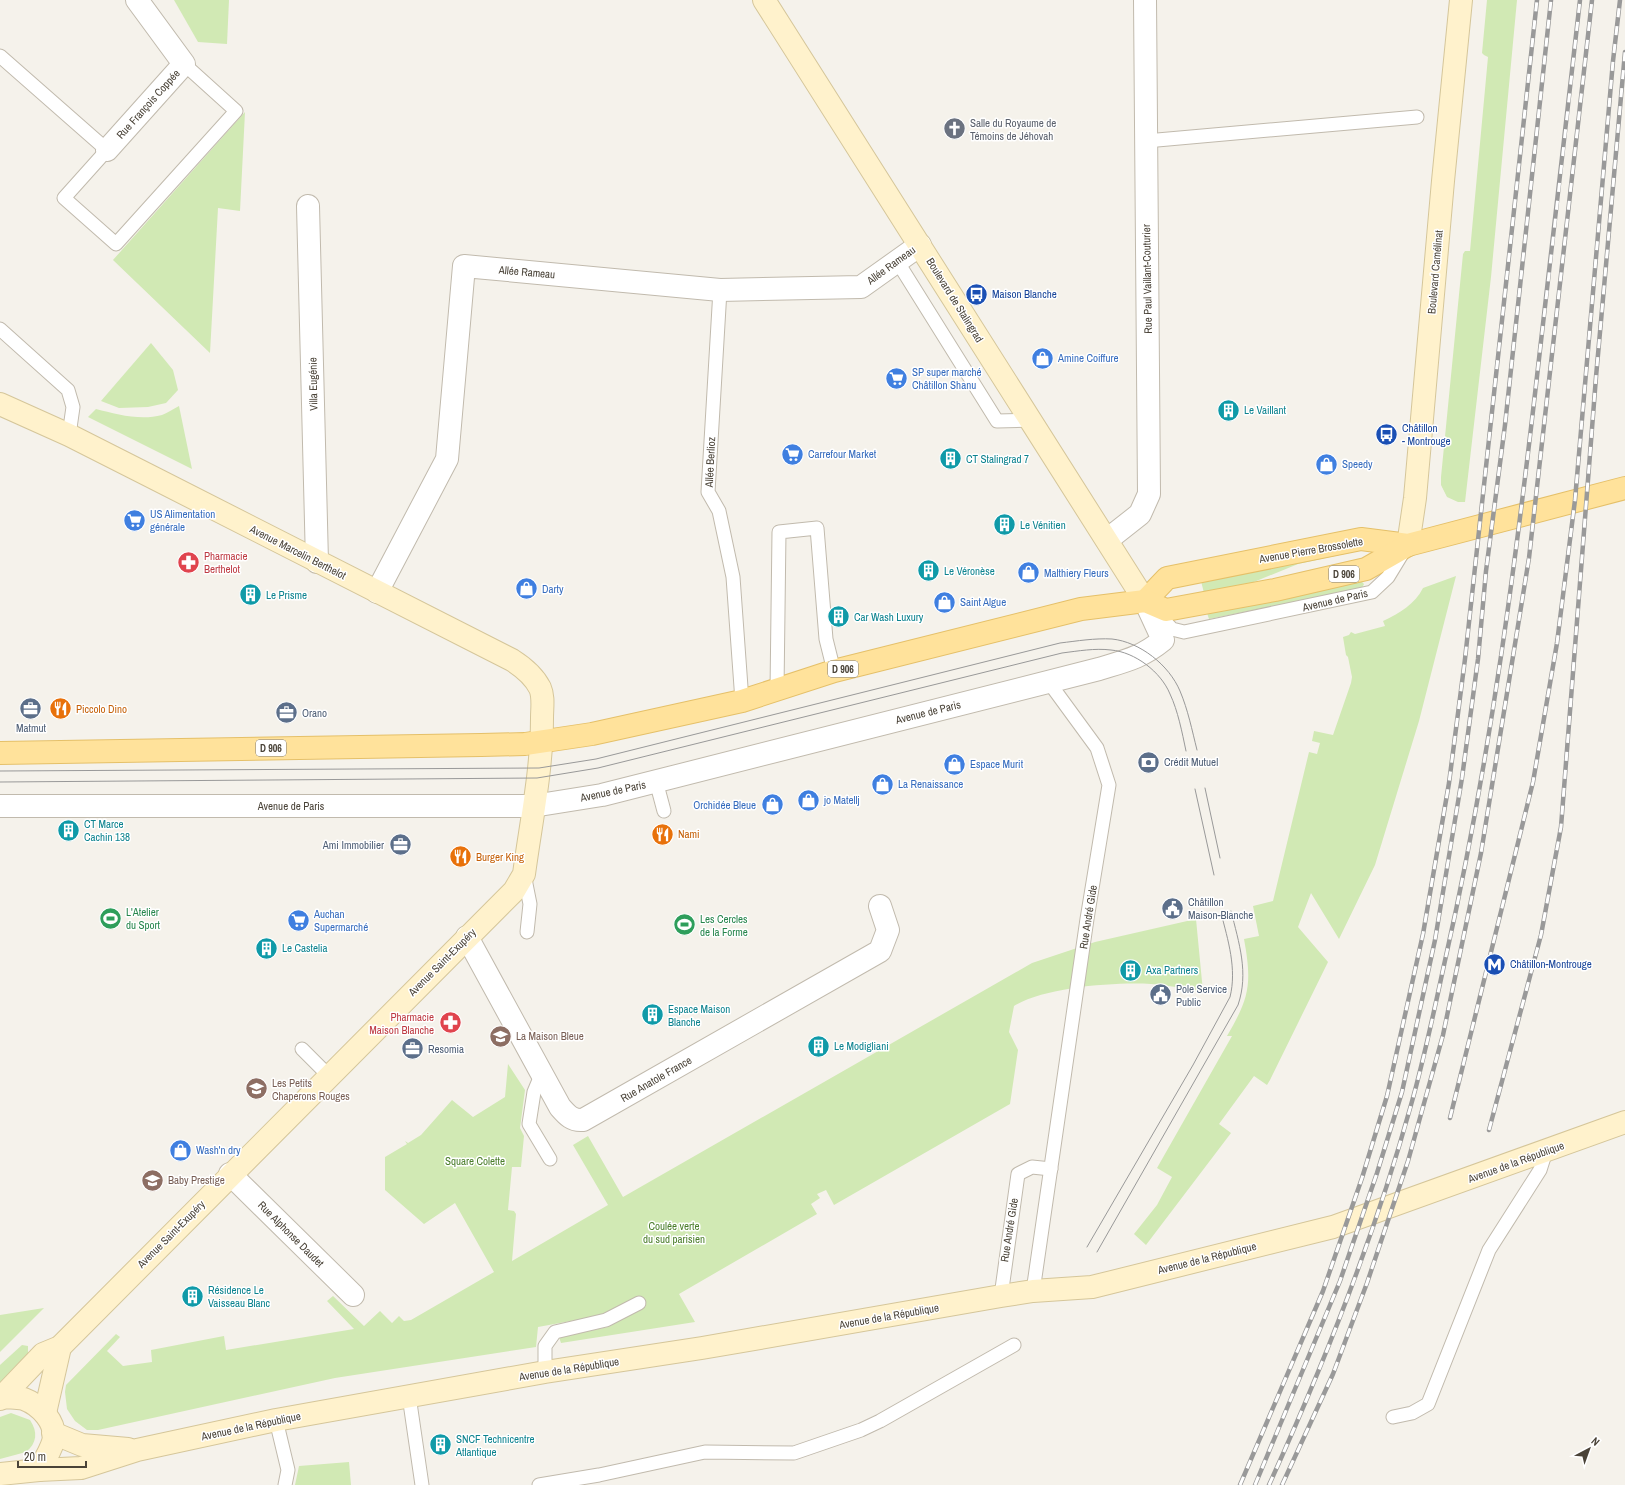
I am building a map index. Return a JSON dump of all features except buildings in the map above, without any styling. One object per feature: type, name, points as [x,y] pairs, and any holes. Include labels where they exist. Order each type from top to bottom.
[{"type":"main road","name":"Boulevard de Stalingrad","points":[[764,0],[1145,601]]},
{"type":"main road","name":"Boulevard Camélinat","points":[[1408,545],[1415,498],[1443,181],[1461,0]]},
{"type":"main road","name":"Avenue Marcelin Berthelot","points":[[0,404],[69,435],[523,667],[535,679],[540,689],[542,697],[542,742]]},
{"type":"main road","name":"Avenue Pierre Brossolette","points":[[1145,601],[1167,578],[1361,539],[1408,545],[1625,488]]},
{"type":"main road","name":"Avenue de Paris","points":[[1145,601],[1166,610],[1275,590],[1366,569],[1408,545]]},
{"type":"main road","name":"D 906","points":[[0,753],[518,744],[542,742],[592,734],[742,701],[834,671],[1081,609],[1145,601]]},
{"type":"main road","name":"Avenue Saint-Exupéry","points":[[1,1398],[43,1354],[60,1347],[230,1174],[514,891],[524,874],[542,742]]},
{"type":"main road","name":"Avenue de la République","points":[[0,1474],[81,1468],[137,1450],[276,1420],[409,1396],[442,1392],[545,1372],[710,1346],[1001,1296],[1092,1287],[1332,1227],[1625,1122]]},
{"type":"main road","points":[[45,1413],[60,1347]]},
{"type":"main road","points":[[1,1398],[26,1400],[45,1413],[52,1427],[53,1441],[39,1470]]},
{"type":"main road","name":"Avenue de la République","points":[[53,1434],[82,1445],[137,1450]]},
{"type":"street","name":"Rue François Coppée","points":[[107,150],[184,64],[137,0]]},
{"type":"street","name":"Rue Paul Vaillant-Couturier","points":[[1107,540],[1140,514],[1149,494],[1145,0]]},
{"type":"street","name":"Villa Eugénie","points":[[308,206],[317,562]]},
{"type":"street","name":"Allée Rameau","points":[[378,592],[447,459],[464,266],[720,290],[861,287],[920,244]]},
{"type":"street","name":"Avenue de Paris","points":[[0,806],[533,806],[602,795],[1135,658],[1147,653],[1163,640],[1145,601]]},
{"type":"street","name":"Rue Anatole France","points":[[467,937],[560,1107],[567,1115],[576,1121],[583,1120],[880,951],[888,930],[880,906]]},
{"type":"street","name":"Rue Alphonse Daudet","points":[[230,1174],[352,1295]]},
{"type":"lane","points":[[0,56],[107,150],[64,198],[116,244],[236,111],[184,64]]},
{"type":"lane","points":[[1146,141],[1417,117]]},
{"type":"lane","points":[[897,261],[997,421],[1031,420]]},
{"type":"lane","name":"Allée Berlioz","points":[[720,290],[708,492],[719,511],[733,576],[742,701]]},
{"type":"lane","points":[[0,329],[68,390],[73,407],[69,435]]},
{"type":"lane","points":[[777,690],[779,532],[817,528],[826,639],[834,671]]},
{"type":"lane","name":"Rue André Gide","points":[[1033,1292],[1087,919],[1109,785],[1097,748],[1048,681]]},
{"type":"lane","points":[[656,781],[664,811]]},
{"type":"lane","points":[[524,874],[530,904],[527,932]]},
{"type":"lane","points":[[302,1049],[329,1076]]},
{"type":"lane","points":[[542,1073],[534,1092],[528,1124],[550,1159]]},
{"type":"lane","points":[[1393,1417],[1412,1413],[1428,1404],[1489,1250],[1540,1170],[1546,1151]]},
{"type":"lane","name":"Rue André Gide","points":[[1001,1296],[1003,1268],[1018,1174],[1032,1167],[1051,1169]]},
{"type":"lane","points":[[545,1372],[545,1346],[555,1332],[606,1320],[639,1303]]},
{"type":"lane","points":[[539,1485],[599,1475],[705,1452],[794,1453],[840,1438],[880,1421],[1014,1345]]},
{"type":"lane","points":[[409,1396],[422,1485]]},
{"type":"lane","points":[[276,1420],[288,1470],[285,1485]]},
{"type":"green space","points":[[174,0],[229,0],[227,44],[198,42]]},
{"type":"green space","points":[[1487,0],[1517,0],[1491,277],[1465,502],[1458,502],[1447,497],[1441,485],[1441,477],[1463,254],[1465,251],[1470,251],[1488,57],[1482,53]]},
{"type":"green space","points":[[245,112],[240,211],[218,208],[210,353],[113,260]]},
{"type":"green space","points":[[151,343],[173,370],[178,390],[166,403],[148,407],[119,408],[101,401]]},
{"type":"green space","points":[[179,406],[192,469],[88,417],[96,409],[128,416],[154,417],[162,415]]},
{"type":"green space","points":[[1376,545],[1377,547],[1298,564],[1249,584],[1204,593],[1201,581]]},
{"type":"green space","points":[[1456,576],[1419,721],[1375,865],[1339,939],[1311,893],[1298,927],[1328,962],[1267,1085],[1254,1076],[1219,1124],[1231,1133],[1146,1245],[1134,1234],[1157,1205],[1172,1177],[1157,1168],[1232,1036],[1227,1036],[1245,1000],[1248,967],[1244,939],[1259,936],[1253,906],[1273,901],[1309,752],[1317,754],[1320,743],[1312,741],[1314,731],[1333,735],[1351,683],[1352,677],[1343,637],[1349,635],[1351,632],[1355,634],[1385,626],[1383,621],[1406,608],[1416,599],[1423,588]]},
{"type":"green space","points":[[1361,581],[1364,584],[1362,588],[1209,619],[1207,613]]},
{"type":"green space","name":"Coulée verte du sud parisien","points":[[1196,919],[1203,992],[1151,984],[1100,985],[1044,994],[1014,1006],[1009,1032],[1018,1050],[1010,1104],[834,1205],[826,1190],[817,1194],[820,1198],[811,1204],[817,1214],[679,1294],[695,1322],[561,1343],[559,1337],[608,1327],[642,1308],[538,1327],[536,1347],[335,1378],[98,1430],[87,1430],[75,1421],[67,1409],[65,1392],[66,1385],[116,1334],[120,1337],[107,1351],[123,1366],[152,1362],[151,1350],[224,1336],[226,1350],[354,1329],[327,1301],[333,1296],[364,1326],[380,1311],[392,1323],[399,1316],[404,1321],[411,1320],[494,1272],[455,1203],[424,1224],[385,1190],[385,1157],[407,1144],[405,1141],[408,1143],[421,1135],[452,1100],[473,1117],[505,1097],[508,1064],[525,1090],[520,1128],[524,1136],[521,1167],[512,1167],[508,1210],[514,1211],[516,1214],[512,1261],[608,1205],[573,1145],[588,1136],[623,1197],[1032,963],[1095,942]]},
{"type":"green space","points":[[44,1308],[0,1352],[0,1315]]},
{"type":"green space","points":[[22,1345],[28,1346],[28,1356],[8,1379],[0,1383],[0,1365]]},
{"type":"green space","points":[[11,1413],[30,1420],[33,1424],[35,1437],[30,1449],[26,1452],[0,1459],[0,1417]]},
{"type":"green space","points":[[349,1462],[351,1485],[295,1485],[299,1466]]},
{"type":"tram line","points":[[0,771],[539,768],[596,759],[1060,643],[1106,639],[1123,641],[1143,650],[1152,656],[1169,672],[1183,698],[1197,750]]},
{"type":"tram line","points":[[0,782],[537,778],[598,768],[1062,653],[1099,649],[1120,652],[1138,659],[1146,664],[1160,678],[1166,686],[1175,707],[1180,722],[1186,751]]},
{"type":"tram line","points":[[1205,788],[1220,858]]},
{"type":"tram line","points":[[1195,789],[1214,875]]},
{"type":"tram line","points":[[1097,1252],[1238,1005],[1243,981],[1243,970],[1240,946],[1231,911]]},
{"type":"tram line","points":[[1087,1247],[1193,1065],[1230,997],[1233,976],[1231,955],[1221,913]]},
{"type":"railway","points":[[1240,1485],[1323,1291],[1362,1178],[1387,1096],[1423,934],[1449,783],[1465,659],[1537,0]]},
{"type":"railway","points":[[1255,1485],[1340,1281],[1377,1173],[1402,1092],[1435,940],[1462,778],[1478,659],[1486,571],[1505,425],[1551,0]]},
{"type":"railway","points":[[1269,1485],[1310,1392],[1348,1298],[1382,1202],[1421,1068],[1462,881],[1489,730],[1512,579],[1580,0]]},
{"type":"railway","points":[[1282,1485],[1333,1374],[1367,1283],[1408,1161],[1443,1035],[1481,853],[1529,558],[1592,0]]},
{"type":"railway","points":[[1450,1118],[1533,782],[1557,643],[1575,500],[1613,61],[1620,0]]},
{"type":"railway","points":[[1489,1130],[1541,935],[1561,827],[1596,377],[1625,52]]},
{"type":"place","name":"Salle du Royaume de Témoins de Jéhovah","points":[[955,129]]},
{"type":"place","name":"Maison Blanche","points":[[977,294]]},
{"type":"place","name":"Amine Coiffure","points":[[1043,358]]},
{"type":"place","name":"SP super marché Châtillon Shanu","points":[[896,378]]},
{"type":"place","name":"Le Vaillant","points":[[1228,410]]},
{"type":"place","name":"Châtillon - Montrouge","points":[[1386,434]]},
{"type":"place","name":"Carrefour Market","points":[[792,454]]},
{"type":"place","name":"CT Stalingrad 7","points":[[951,459]]},
{"type":"place","name":"Speedy","points":[[1326,464]]},
{"type":"place","name":"US Alimentation générale","points":[[134,520]]},
{"type":"place","name":"Le Vénitien","points":[[1005,525]]},
{"type":"place","name":"Pharmacie Berthelot","points":[[189,562]]},
{"type":"place","name":"Le Véronèse","points":[[929,571]]},
{"type":"place","name":"Malthiery Fleurs","points":[[1029,573]]},
{"type":"place","name":"Darty","points":[[527,589]]},
{"type":"place","name":"Le Prisme","points":[[251,595]]},
{"type":"place","name":"Saint Algue","points":[[944,602]]},
{"type":"place","name":"Car Wash Luxury","points":[[839,617]]},
{"type":"place","name":"Matmut","points":[[31,708]]},
{"type":"place","name":"Piccolo Dino","points":[[61,709]]},
{"type":"place","name":"Orano","points":[[287,713]]},
{"type":"place","name":"Crédit Mutuel","points":[[1149,762]]},
{"type":"place","name":"Espace Murit","points":[[954,764]]},
{"type":"place","name":"La Renaissance","points":[[883,784]]},
{"type":"place","name":"jo Matellj","points":[[808,800]]},
{"type":"place","name":"Orchidée Bleue","points":[[772,805]]},
{"type":"place","name":"CT Marce Cachin 138","points":[[68,830]]},
{"type":"place","name":"Nami","points":[[663,834]]},
{"type":"place","name":"Ami Immobilier","points":[[400,845]]},
{"type":"place","name":"Burger King","points":[[460,857]]},
{"type":"place","name":"Châtillon Maison-Blanche","points":[[1173,908]]},
{"type":"place","name":"L'Atelier du Sport","points":[[111,918]]},
{"type":"place","name":"Auchan Supermarché","points":[[298,920]]},
{"type":"place","name":"Les Cercles de la Forme","points":[[685,925]]},
{"type":"place","name":"Le Castelia","points":[[266,948]]},
{"type":"place","name":"Châtillon-Montrouge","points":[[1494,964]]},
{"type":"place","name":"Axa Partners","points":[[1130,970]]},
{"type":"place","name":"Pole Service Public","points":[[1161,995]]},
{"type":"place","name":"Espace Maison Blanche","points":[[653,1015]]},
{"type":"place","name":"Pharmacie Maison Blanche","points":[[450,1023]]},
{"type":"place","name":"La Maison Bleue","points":[[501,1036]]},
{"type":"place","name":"Le Modigliani","points":[[818,1046]]},
{"type":"place","name":"Resomia","points":[[413,1049]]},
{"type":"place","name":"Les Petits Chaperons Rouges","points":[[256,1089]]},
{"type":"place","name":"Wash'n dry","points":[[180,1150]]},
{"type":"place","name":"Baby Prestige","points":[[152,1180]]},
{"type":"place","name":"Résidence Le Vaisseau Blanc","points":[[193,1296]]},
{"type":"place","name":"SNCF Technicentre Atlantique","points":[[441,1445]]},
{"type":"park label","name":"Square Colette","points":[[475,1161]]}]
